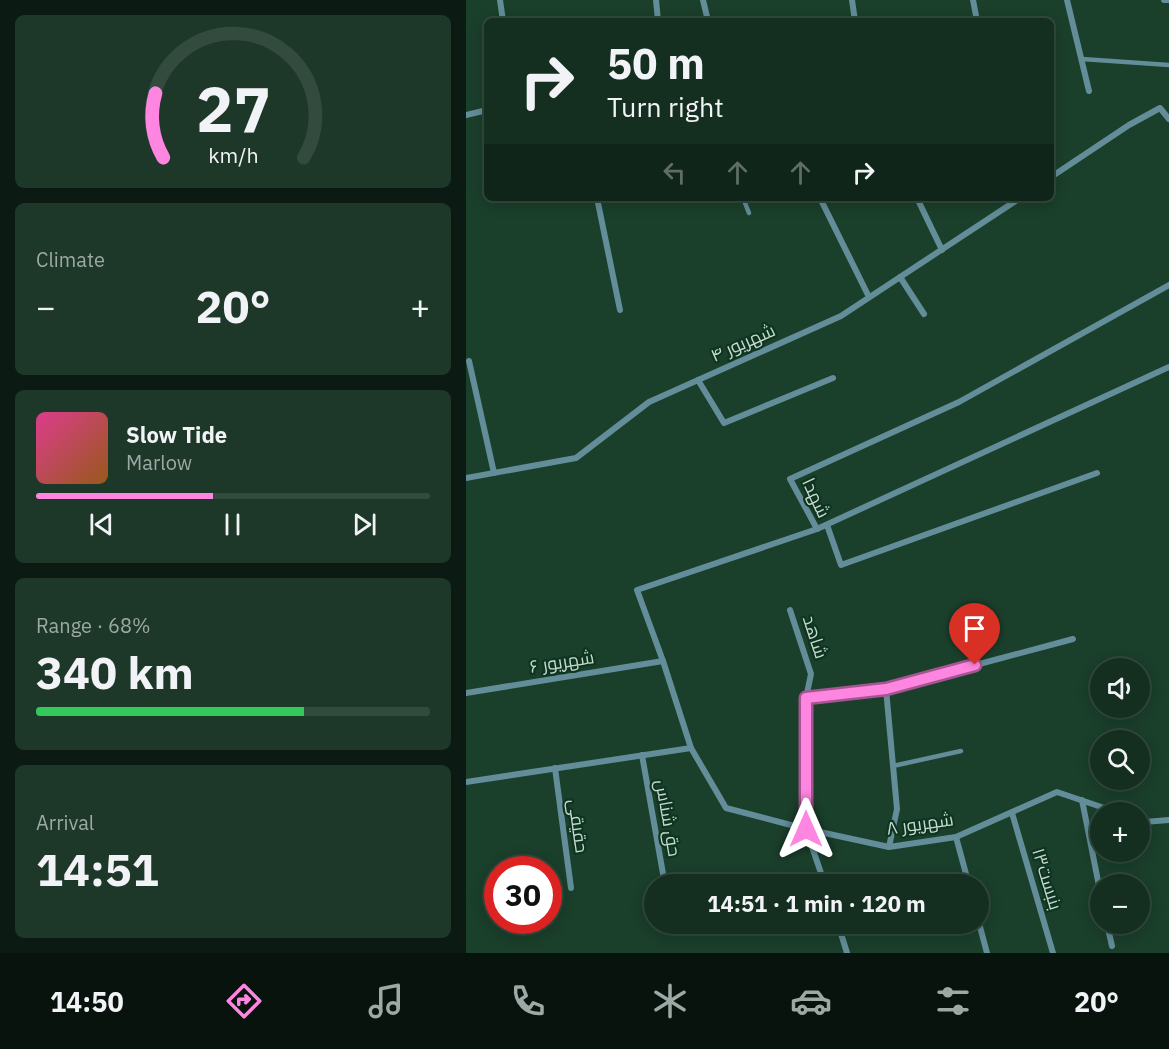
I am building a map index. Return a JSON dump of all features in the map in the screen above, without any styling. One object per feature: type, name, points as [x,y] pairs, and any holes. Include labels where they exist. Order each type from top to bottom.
[{"type":"street","points":[[500,0],[503,18]]},
{"type":"street","points":[[656,0],[658,18]]},
{"type":"street","points":[[703,0],[707,18]]},
{"type":"street","points":[[852,0],[855,18]]},
{"type":"street","points":[[973,0],[976,18]]},
{"type":"street","points":[[1067,0],[1089,91]]},
{"type":"street","points":[[1054,175],[1129,125],[1160,108],[1168,119]]},
{"type":"street","points":[[466,115],[484,111]]},
{"type":"street","points":[[598,201],[620,310]]},
{"type":"street","points":[[821,201],[869,297]]},
{"type":"street","points":[[918,201],[942,250]]},
{"type":"street","name":"شهریور ۴","points":[[466,478],[576,458],[649,402],[841,316],[1016,201]]},
{"type":"street","points":[[900,277],[924,314]]},
{"type":"street","name":"شهدا","points":[[691,748],[637,590],[817,529],[790,479],[959,402],[1168,285]]},
{"type":"street","points":[[469,361],[494,473]]},
{"type":"street","points":[[817,529],[1168,367]]},
{"type":"street","points":[[698,380],[724,423],[833,378]]},
{"type":"street","points":[[827,525],[841,565],[1097,472]]},
{"type":"street","name":"شاهد","points":[[790,610],[811,674],[806,698],[806,829],[821,874]]},
{"type":"street","points":[[806,698],[886,689],[1073,639]]},
{"type":"street","name":"شهریور ۶","points":[[466,693],[663,661]]},
{"type":"street","points":[[886,689],[897,809],[889,847]]},
{"type":"street","points":[[466,782],[691,748]]},
{"type":"street","name":"شهریور ۸","points":[[691,748],[726,808],[806,829],[889,847],[956,837],[1057,792],[1090,803]]},
{"type":"street","name":"حق شناس","points":[[642,755],[663,874]]},
{"type":"street","name":"حقیقی","points":[[555,768],[571,888]]},
{"type":"street","points":[[1082,800],[1097,874]]},
{"type":"street","name":"بنبست۱۳","points":[[1012,813],[1053,953]]},
{"type":"street","points":[[1150,822],[1168,820]]},
{"type":"street","points":[[956,837],[966,874]]},
{"type":"street","points":[[841,934],[847,953]]},
{"type":"street","points":[[982,934],[987,953]]},
{"type":"street","points":[[1109,934],[1112,946]]},
{"type":"lane","points":[[1081,59],[1168,65]]},
{"type":"lane","points":[[1160,108],[1168,105]]},
{"type":"lane","points":[[744,201],[749,213]]},
{"type":"lane","points":[[893,766],[961,751]]},
{"type":"route","points":[[806,829],[806,698],[886,689],[975,665]]}]
